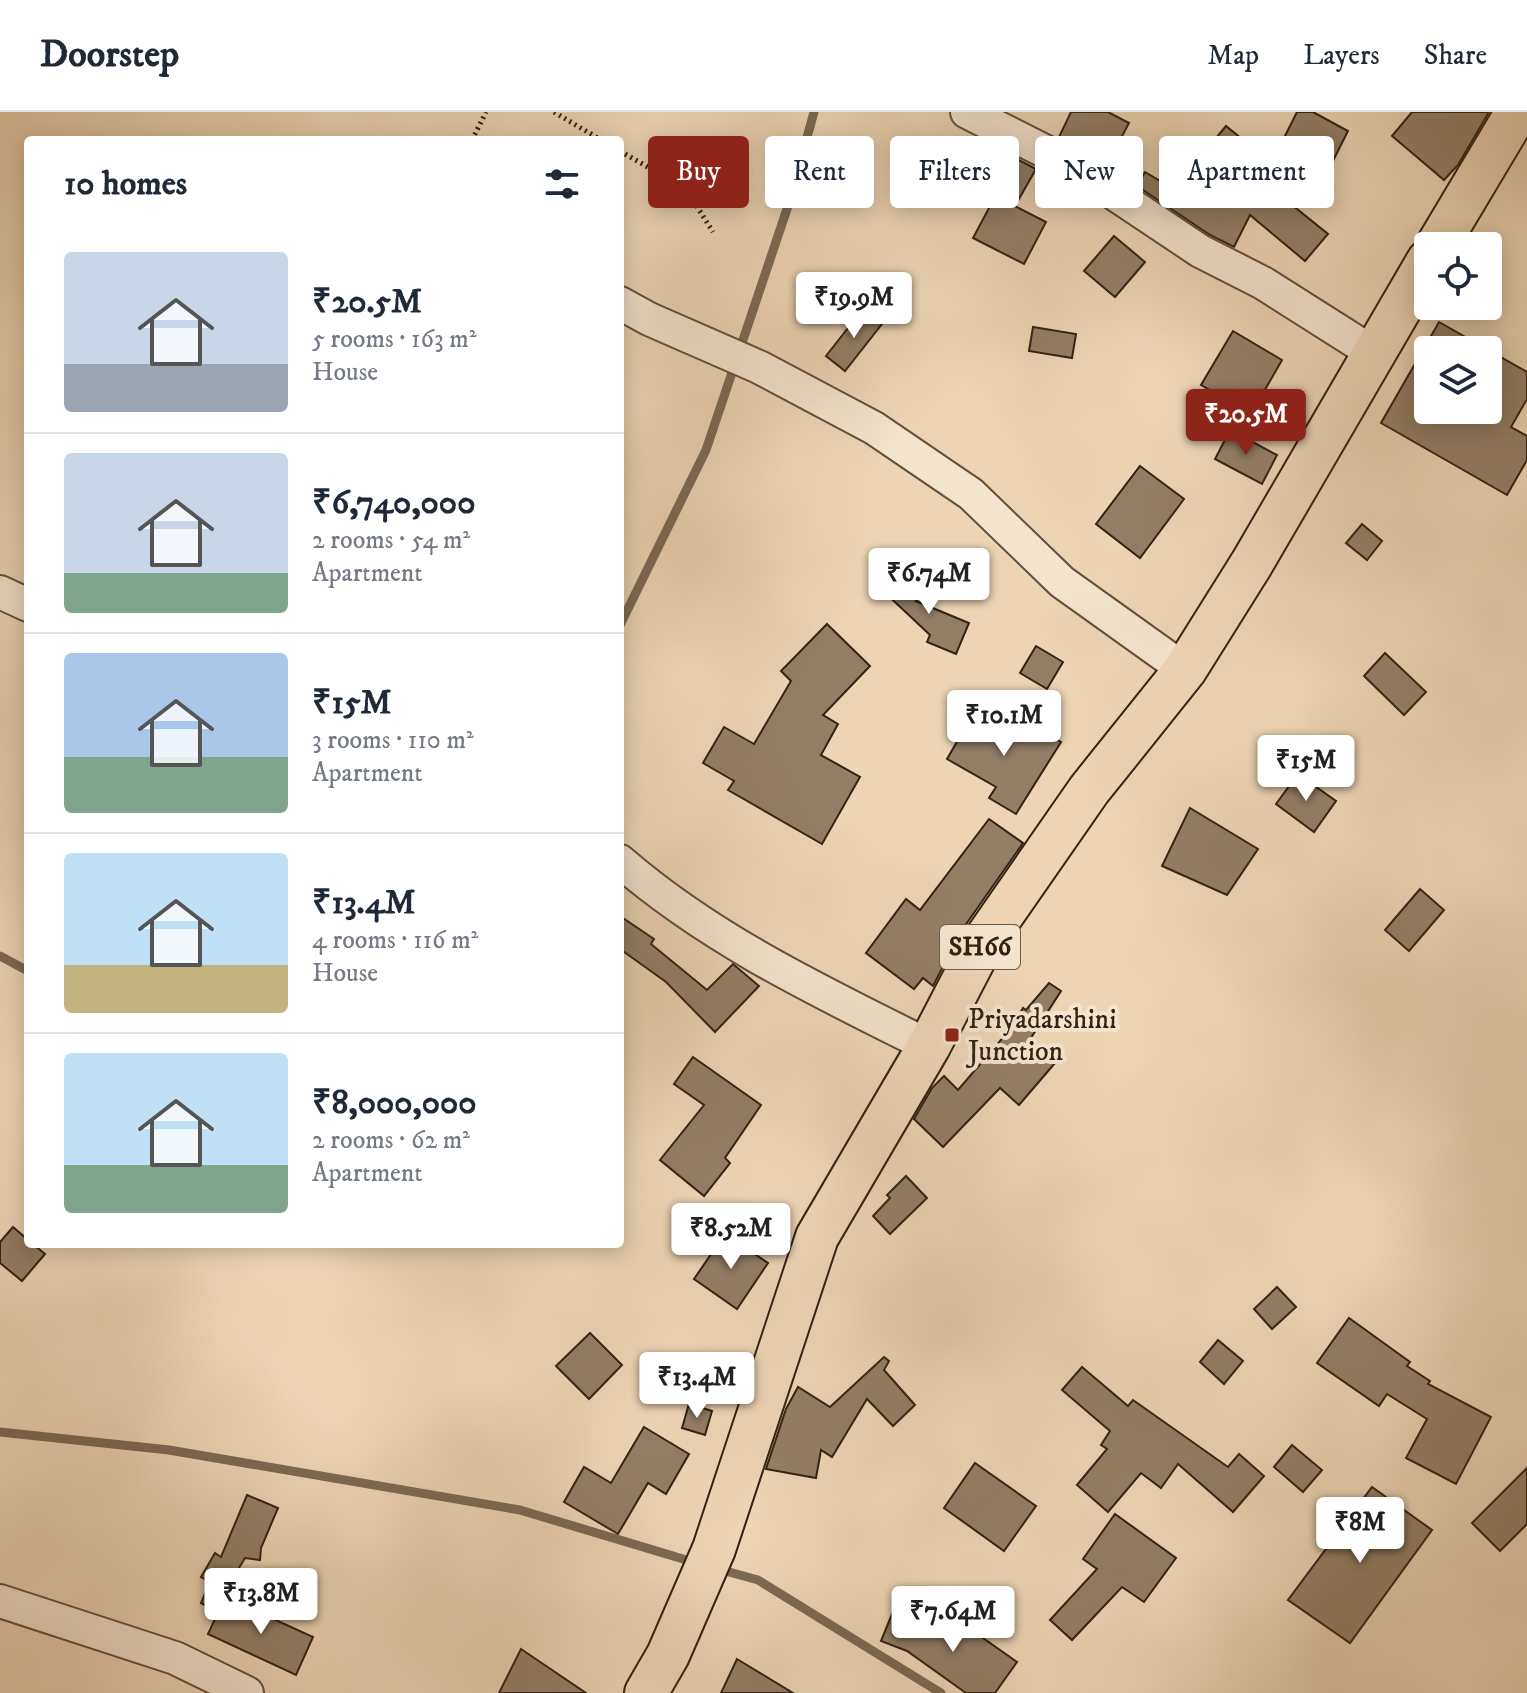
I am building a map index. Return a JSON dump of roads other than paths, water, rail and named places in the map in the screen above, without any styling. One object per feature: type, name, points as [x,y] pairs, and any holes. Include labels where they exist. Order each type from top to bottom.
[{"type":"main road","points":[[1445,232],[1517,112]]},
{"type":"main road","name":"SH66","points":[[646,1693],[668,1655],[714,1549],[817,1237],[929,1046],[982,944],[1089,790],[1185,670],[1414,286]]},
{"type":"street","points":[[967,112],[1070,164],[1200,251],[1263,283],[1375,354]]},
{"type":"street","points":[[624,305],[759,367],[874,428],[971,494],[1062,582],[1185,670]]},
{"type":"street","points":[[0,592],[24,603]]},
{"type":"street","points":[[624,864],[685,912],[791,976],[929,1046]]},
{"type":"street","points":[[0,1601],[175,1658],[247,1693]]},
{"type":"waterway","points":[[624,617],[706,450],[788,206],[814,112]]},
{"type":"waterway","points":[[0,956],[24,969]]},
{"type":"waterway","points":[[0,1432],[169,1450],[520,1510],[693,1562]]},
{"type":"waterway","points":[[722,1570],[758,1580],[941,1693]]},
{"type":"place","name":"Priyadarshini Junction","points":[[952,1035]]}]
